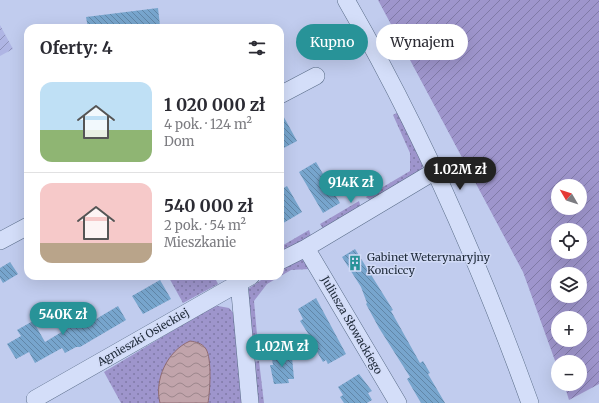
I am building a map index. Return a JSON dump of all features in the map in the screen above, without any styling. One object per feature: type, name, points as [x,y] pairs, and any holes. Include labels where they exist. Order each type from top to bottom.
[{"type":"street","points":[[346,0],[384,65],[435,171],[492,302],[530,403]]},
{"type":"street","points":[[284,93],[316,76]]},
{"type":"street","points":[[284,259],[306,248],[435,171]]},
{"type":"street","points":[[0,241],[24,228]]},
{"type":"street","name":"Juliusza Słowackiego","points":[[306,248],[398,403]]},
{"type":"street","name":"Agnieszki Osieckiej","points":[[36,401],[239,280]]},
{"type":"street","points":[[242,280],[250,403]]},
{"type":"shaded area","points":[[378,0],[599,0],[599,384],[587,390],[587,355],[553,355],[523,272],[410,60],[468,60],[468,24],[391,24]]},
{"type":"shaded area","points":[[0,25],[13,49],[0,56]]},
{"type":"shaded area","points":[[400,111],[424,163],[420,173],[372,202],[366,197],[410,171],[410,153],[393,115]]},
{"type":"shaded area","points":[[359,201],[361,208],[324,230],[320,224]]},
{"type":"shaded area","points":[[309,230],[311,236],[284,253],[284,245]]},
{"type":"shaded area","points":[[303,259],[310,269],[291,270],[284,274],[284,266],[295,260]]},
{"type":"shaded area","points":[[170,280],[216,280],[218,284],[183,303]]},
{"type":"shaded area","points":[[261,280],[274,280],[267,284],[254,301],[258,346],[250,347],[248,289]]},
{"type":"shaded area","points":[[218,306],[229,308],[235,315],[244,403],[121,403],[104,372],[212,307]]},
{"type":"shaded area","points":[[259,361],[264,403],[256,403],[252,362]]},
{"type":"shaded area","points":[[566,391],[586,391],[569,400]]},
{"type":"water","points":[[190,341],[203,345],[208,354],[210,375],[208,403],[160,403],[159,385],[164,367],[175,352]]},
{"type":"building","points":[[158,8],[160,24],[87,24],[86,17]]},
{"type":"building","points":[[284,117],[297,141],[284,148]]},
{"type":"building","points":[[316,162],[340,203],[323,213],[299,172]]},
{"type":"building","points":[[287,186],[302,212],[284,223],[284,188]]},
{"type":"building","points":[[355,249],[393,310],[391,311],[420,363],[423,361],[430,373],[428,374],[445,403],[421,403],[407,379],[410,377],[379,328],[366,304],[367,303],[361,287],[342,257]]},
{"type":"building","points":[[10,262],[18,274],[3,283],[0,278],[0,268]]},
{"type":"building","points":[[160,280],[171,299],[143,314],[132,296]]},
{"type":"building","points":[[316,298],[346,354],[328,364],[326,360],[323,362],[316,350],[318,349],[300,321],[303,319],[298,309]]},
{"type":"building","points":[[118,306],[126,320],[80,347],[76,347],[65,353],[62,348],[35,363],[29,352],[16,359],[7,344],[21,336],[17,330],[33,321],[45,342],[70,327],[69,325],[82,318],[86,325]]},
{"type":"building","points":[[289,350],[290,357],[292,357],[294,379],[288,379],[289,383],[274,384],[270,365],[273,365],[272,359],[275,359],[274,352]]},
{"type":"building","points":[[359,374],[372,391],[368,393],[372,400],[367,403],[344,403],[340,397],[343,395],[338,387]]},
{"type":"place","name":"Gabinet Weterynaryjny Konciccy","points":[[355,263]]}]
